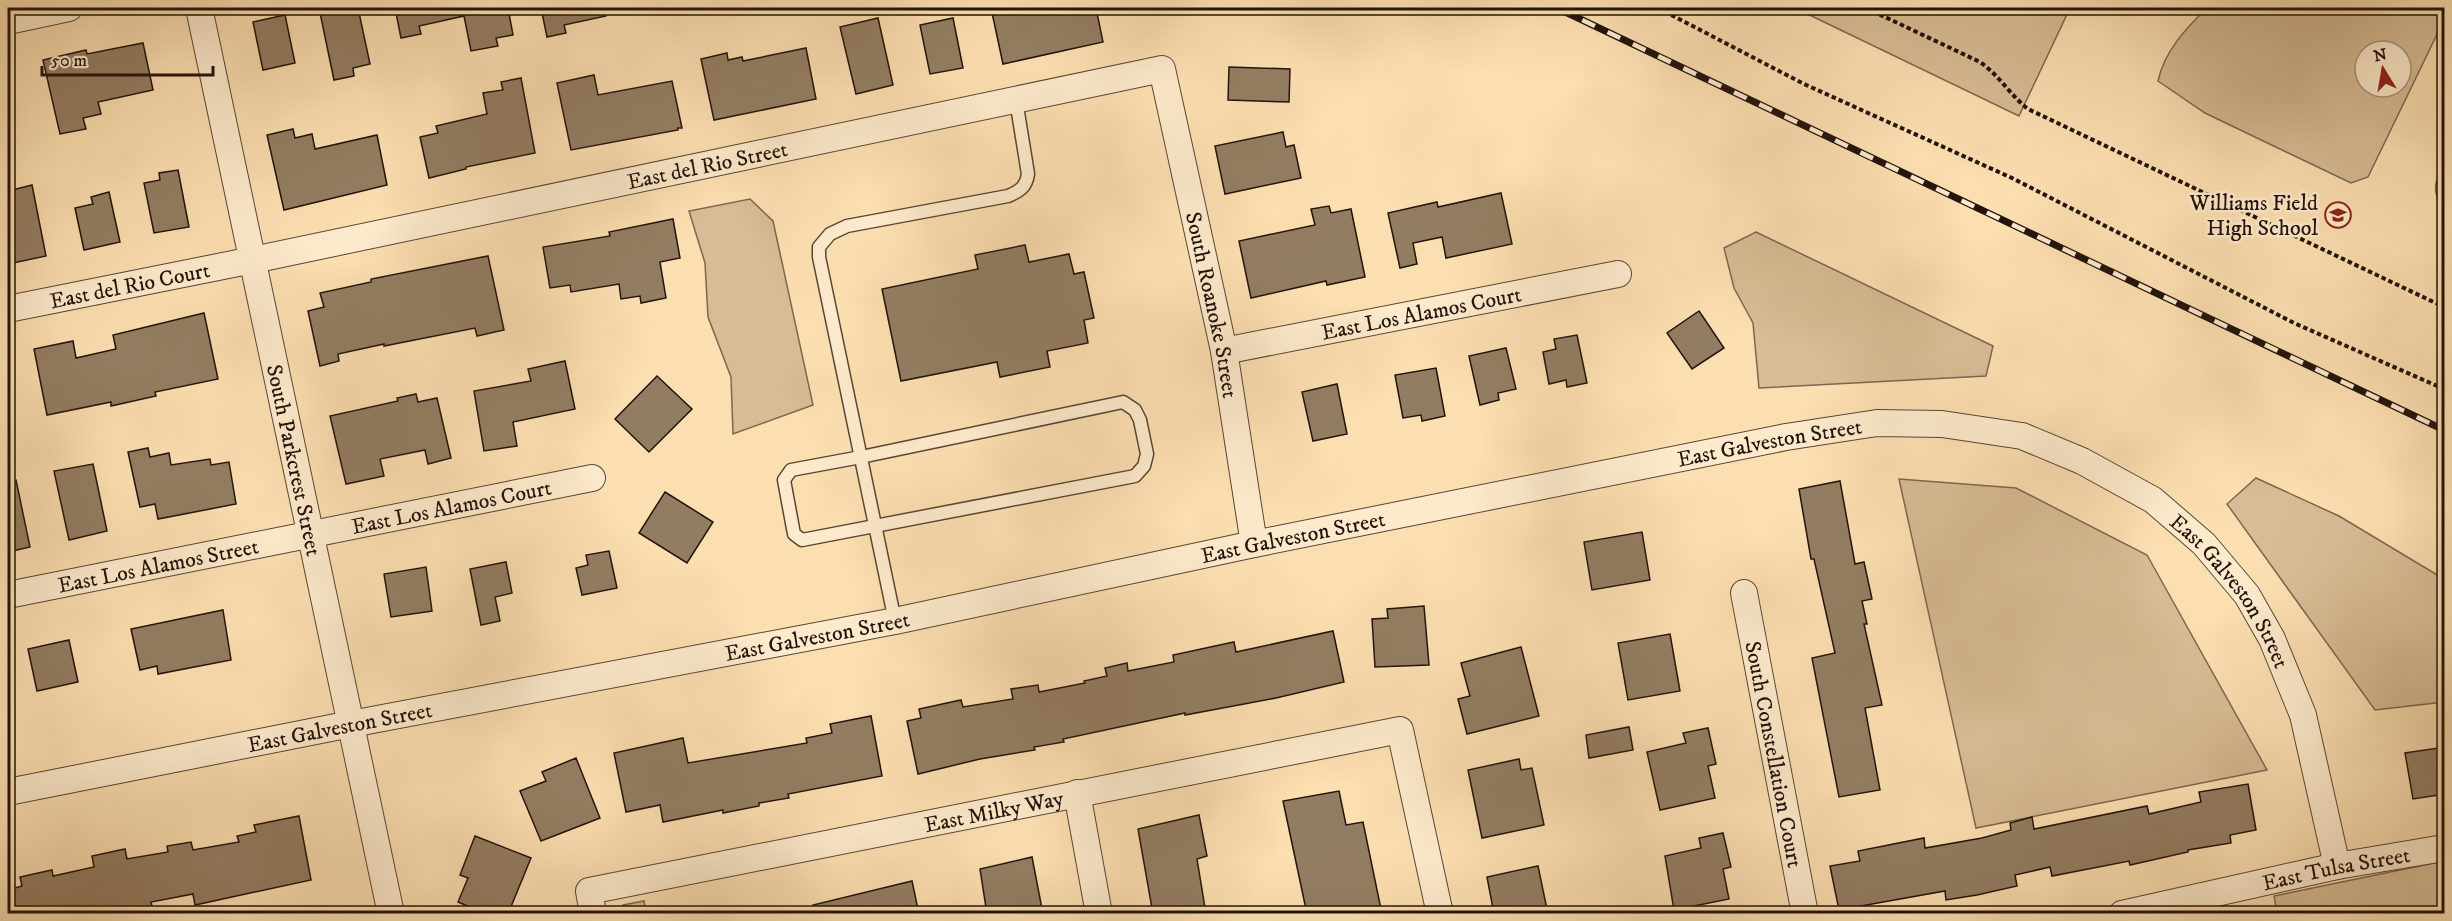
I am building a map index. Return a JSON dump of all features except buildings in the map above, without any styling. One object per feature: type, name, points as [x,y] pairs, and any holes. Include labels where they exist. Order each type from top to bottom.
[{"type":"street","points":[[8,21],[69,8]]},
{"type":"street","name":"South Parkcrest Street","points":[[199,8],[391,914]]},
{"type":"street","name":"East del Rio Street","points":[[253,260],[1162,69]]},
{"type":"street","name":"South Roanoke Street","points":[[1162,69],[1224,351],[1254,544]]},
{"type":"street","name":"East del Rio Court","points":[[8,309],[253,260]]},
{"type":"street","name":"East Los Alamos Court","points":[[1224,351],[1618,274]]},
{"type":"street","name":"East Galveston Street","points":[[8,792],[351,724],[895,621],[1254,544],[1786,436],[1876,423],[1942,424],[2022,436],[2082,461],[2153,500],[2204,544],[2247,595],[2272,639],[2303,715],[2337,866]]},
{"type":"street","name":"East Los Alamos Court","points":[[309,533],[592,478]]},
{"type":"street","name":"East Los Alamos Street","points":[[8,595],[309,533]]},
{"type":"street","name":"South Constellation Court","points":[[1744,593],[1804,914]]},
{"type":"street","name":"East Milky Way","points":[[591,902],[1077,793],[1400,730],[1440,914]]},
{"type":"street","points":[[1077,793],[1099,914]]},
{"type":"street","name":"East Tulsa Street","points":[[2122,914],[2337,866],[2445,848]]},
{"type":"lane","points":[[895,621],[819,257],[819,247],[830,234],[847,226],[1008,196],[1018,191],[1026,184],[1028,174],[1016,100]]},
{"type":"lane","points":[[1123,402],[1135,410],[1140,420],[1147,454],[1144,466],[1135,476],[875,525],[802,540],[794,534],[784,480],[791,470],[1123,402]]},
{"type":"path","points":[[1658,8],[1804,84],[2012,178],[2294,323],[2445,389]]},
{"type":"path","points":[[1866,8],[1980,62],[1994,71],[2019,102],[2028,109],[2445,307]]},
{"type":"shaded area","points":[[1795,8],[2070,8],[2019,116]]},
{"type":"shaded area","points":[[2207,8],[2444,8],[2441,26],[2413,84],[2413,39],[2353,39],[2353,99],[2406,99],[2368,177],[2351,183],[2205,113],[2158,81],[2165,60],[2184,32]]},
{"type":"shaded area","points":[[2444,162],[2444,206],[2437,196],[2436,185]]},
{"type":"shaded area","points":[[750,199],[773,221],[813,405],[733,434],[731,377],[708,317],[705,263],[689,211]]},
{"type":"shaded area","points":[[1756,232],[1993,346],[1986,376],[1759,388],[1753,323],[1734,288],[1724,248]]},
{"type":"shaded area","points":[[2256,478],[2339,516],[2444,579],[2444,702],[2375,710],[2227,504]]},
{"type":"shaded area","points":[[1899,479],[2016,488],[2147,555],[2267,770],[1976,828]]},
{"type":"shaded area","points":[[2444,861],[2444,913],[2277,913],[2274,896]]},
{"type":"shaded area","points":[[644,901],[646,913],[617,913],[623,905]]},
{"type":"railway","points":[[1557,8],[2444,430]]},
{"type":"place","name":"Williams Field High School","points":[[2338,215]]}]
